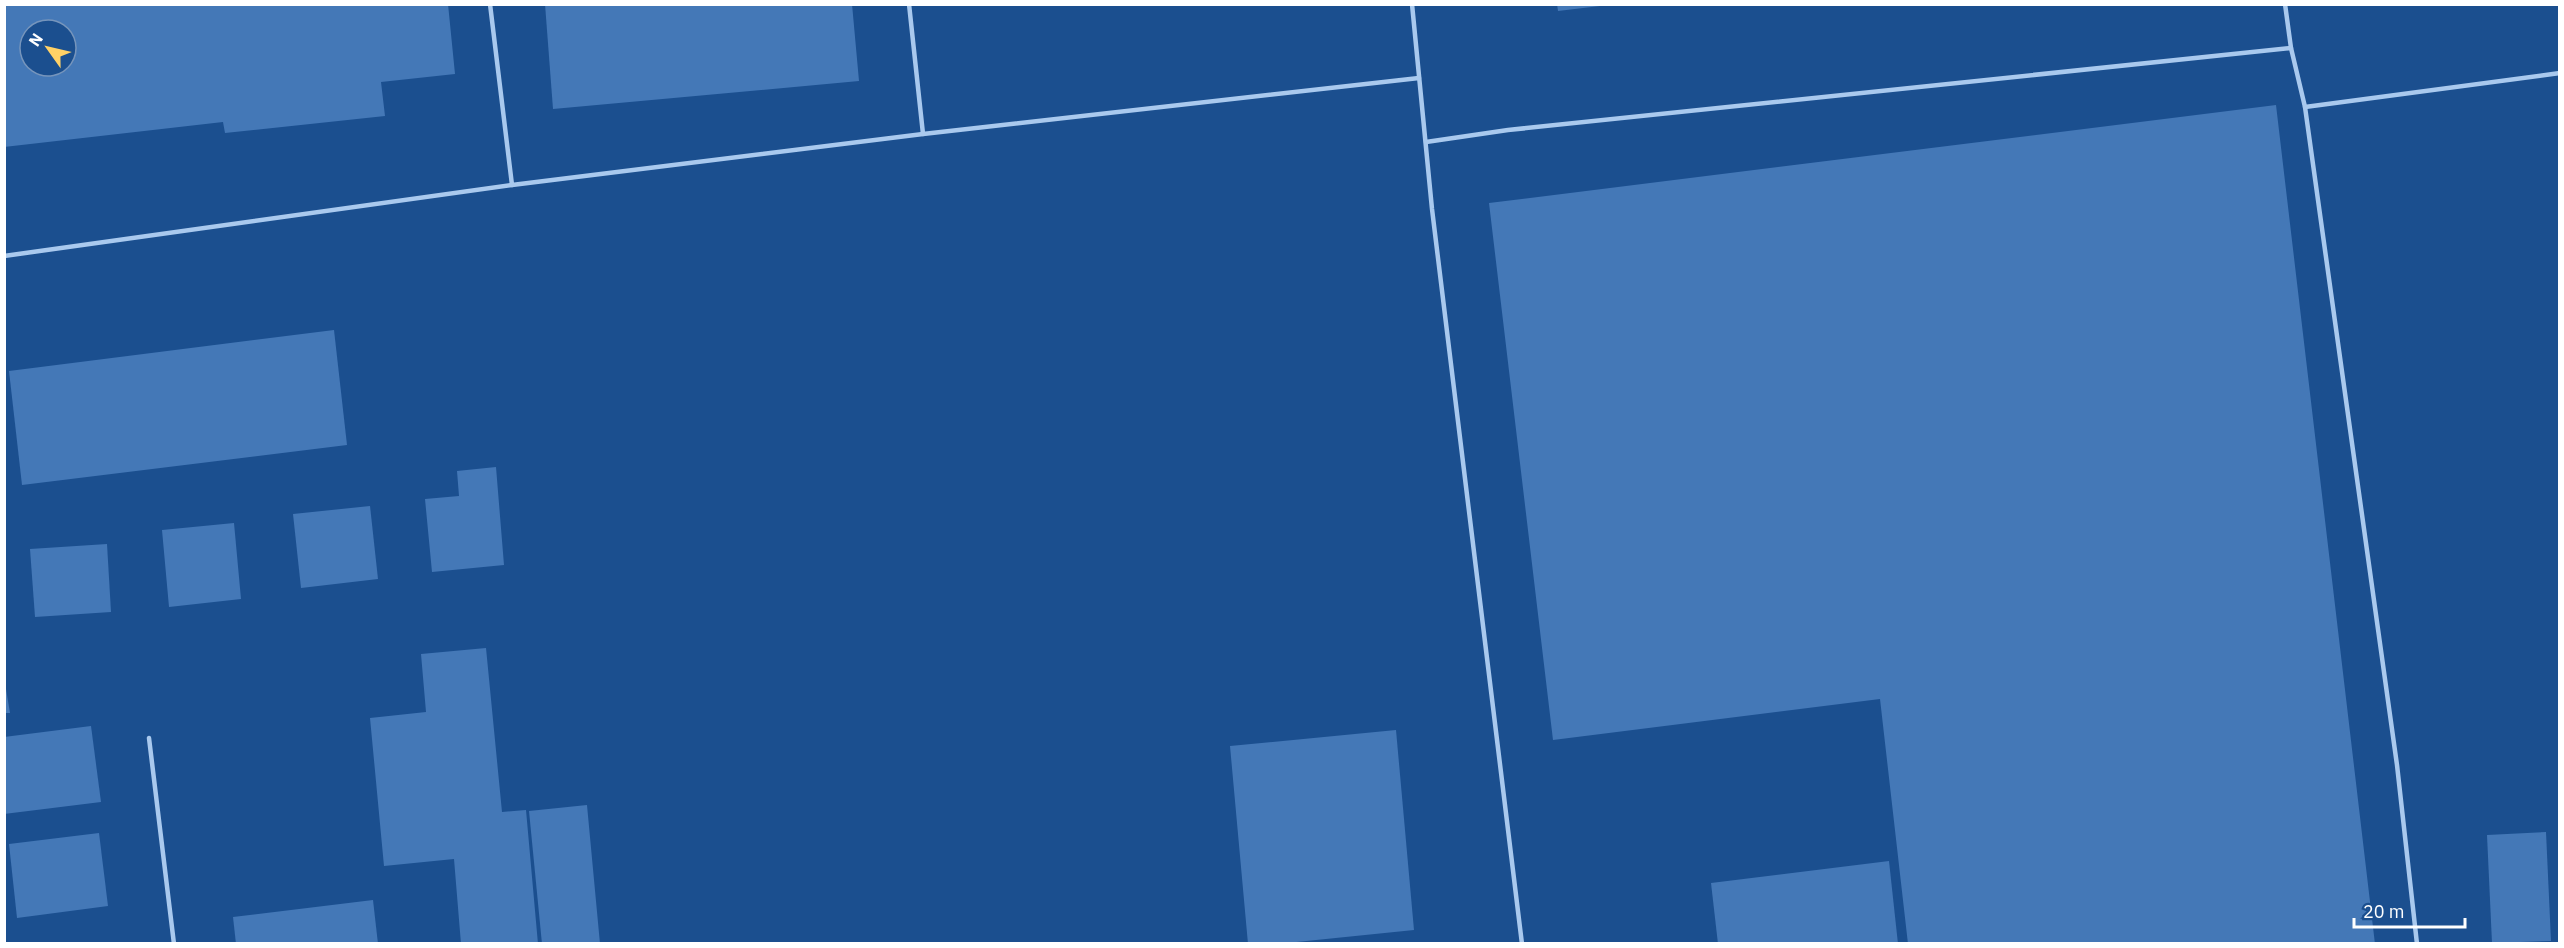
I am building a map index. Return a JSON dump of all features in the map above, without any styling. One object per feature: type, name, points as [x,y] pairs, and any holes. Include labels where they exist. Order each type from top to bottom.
[{"type":"lane","points":[[490,4],[512,185]]},
{"type":"lane","points":[[909,4],[923,134]]},
{"type":"lane","points":[[1412,4],[1432,209],[1522,944]]},
{"type":"lane","points":[[2285,4],[2291,48],[2305,107],[2397,765],[2417,944]]},
{"type":"lane","points":[[1426,142],[1508,130],[2291,48]]},
{"type":"lane","points":[[2305,107],[2559,73]]},
{"type":"lane","points":[[4,256],[512,185],[923,134],[1419,78]]},
{"type":"lane","points":[[149,738],[174,944]]},
{"type":"building","points":[[4,4],[448,4],[455,74],[381,82],[385,116],[225,133],[223,122],[4,147]]},
{"type":"building","points":[[545,4],[852,4],[859,81],[553,109]]},
{"type":"building","points":[[1557,4],[1600,4],[1600,6],[1558,11]]},
{"type":"building","points":[[2276,105],[2375,944],[1908,944],[1880,699],[1553,740],[1489,203]]},
{"type":"building","points":[[334,330],[347,445],[22,485],[9,371]]},
{"type":"building","points":[[496,467],[504,565],[432,572],[425,499],[459,496],[457,471]]},
{"type":"building","points":[[370,506],[378,579],[301,588],[293,514]]},
{"type":"building","points":[[234,523],[241,599],[169,607],[162,530]]},
{"type":"building","points":[[107,544],[111,612],[35,617],[30,549]]},
{"type":"building","points":[[486,648],[502,812],[526,810],[538,944],[461,944],[454,859],[384,866],[370,718],[426,712],[421,654]]},
{"type":"building","points":[[4,677],[10,713],[4,713]]},
{"type":"building","points":[[91,726],[101,802],[4,814],[4,737]]},
{"type":"building","points":[[1396,730],[1414,930],[1277,944],[1248,944],[1230,746]]},
{"type":"building","points":[[587,805],[600,944],[542,944],[529,811]]},
{"type":"building","points":[[2546,832],[2551,941],[2492,943],[2487,835]]},
{"type":"building","points":[[99,833],[108,906],[17,918],[9,844]]},
{"type":"building","points":[[1889,861],[1898,944],[1718,944],[1711,883]]},
{"type":"building","points":[[373,900],[378,944],[236,944],[233,917]]}]
